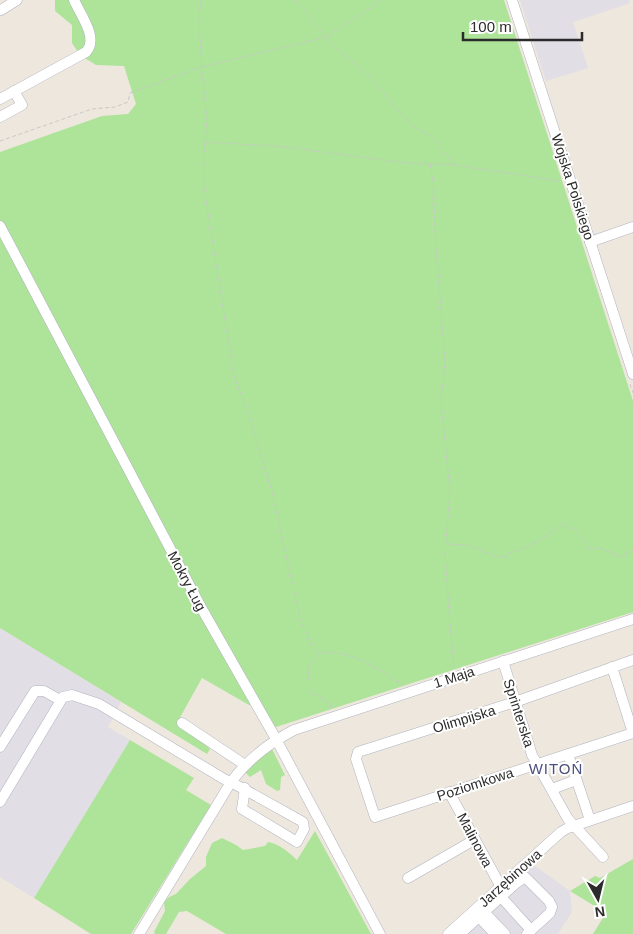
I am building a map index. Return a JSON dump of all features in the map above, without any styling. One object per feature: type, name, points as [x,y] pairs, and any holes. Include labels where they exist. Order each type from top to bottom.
[{"type":"street","points":[[1,10],[17,0]]},
{"type":"street","points":[[0,99],[86,52],[90,48],[91,38],[74,0]]},
{"type":"street","name":"Wojska Polskiego","points":[[512,0],[633,374]]},
{"type":"street","points":[[0,117],[22,105],[14,91]]},
{"type":"street","name":"Mokry Ług","points":[[0,226],[202,609],[276,739],[380,934]]},
{"type":"street","points":[[590,242],[633,227]]},
{"type":"street","name":"1 Maja","points":[[139,934],[231,782],[245,765],[276,739],[294,730],[633,619]]},
{"type":"street","name":"Olimpijska","points":[[375,817],[357,763],[356,756],[358,752],[515,702],[633,660]]},
{"type":"street","name":"Sprinterska","points":[[502,661],[532,755],[568,819],[603,857]]},
{"type":"street","points":[[612,667],[633,733]]},
{"type":"street","points":[[0,747],[35,691],[44,691],[60,700]]},
{"type":"street","points":[[0,802],[60,700],[63,697],[72,696],[99,704],[224,779],[245,788],[303,822],[304,829],[297,842],[242,809],[245,788]]},
{"type":"street","points":[[182,723],[245,765]]},
{"type":"street","name":"Poziomkowa","points":[[375,817],[633,733]]},
{"type":"street","points":[[568,754],[590,820]]},
{"type":"street","points":[[552,789],[575,776]]},
{"type":"street","name":"Malinowa","points":[[449,792],[501,892],[529,932]]},
{"type":"street","name":"Jarzębinowa","points":[[448,934],[501,892],[561,832],[633,806]]},
{"type":"street","points":[[408,878],[474,840]]},
{"type":"street","points":[[463,933],[501,892],[524,877],[551,902],[552,906],[550,913],[529,932]]},
{"type":"street","points":[[482,914],[495,934]]},
{"type":"street","points":[[482,914],[505,934]]},
{"type":"path","points":[[201,0],[199,19],[207,120],[203,162],[204,188],[234,376],[248,412],[272,492],[300,618],[311,645],[319,653]]},
{"type":"path","points":[[294,0],[344,56],[368,75],[410,124],[430,137],[456,165]]},
{"type":"path","points":[[0,141],[92,109],[115,107],[128,102],[130,93],[202,66],[327,38],[381,0]]},
{"type":"path","points":[[205,142],[286,147],[406,163],[456,165],[563,181]]},
{"type":"path","points":[[430,164],[434,188],[435,234],[444,363],[441,401],[450,492],[446,544],[449,612],[455,671]]},
{"type":"path","points":[[446,544],[467,545],[495,556],[507,557],[510,553],[535,543],[562,524],[573,529],[590,549],[601,548],[620,557],[633,551]]},
{"type":"path","points":[[327,719],[331,705],[310,691],[308,668],[319,653],[330,652],[348,655],[375,666],[408,687],[422,688]]},
{"type":"shaded area","points":[[520,0],[629,0],[630,3],[573,22],[588,68],[546,81]]},
{"type":"shaded area","points":[[0,628],[121,702],[108,727],[130,740],[34,898],[0,877]]},
{"type":"shaded area","points":[[532,864],[570,891],[572,912],[558,934],[455,934]]},
{"type":"green space","points":[[55,0],[504,0],[633,401],[633,612],[276,727],[271,723],[260,702],[249,705],[202,678],[178,721],[210,749],[207,754],[0,628],[0,152],[102,116],[128,114],[136,104],[124,66],[96,65],[80,55],[72,43],[72,25],[55,11]]},
{"type":"green space","points":[[130,740],[194,778],[186,790],[211,805],[131,934],[91,934],[34,898]]},
{"type":"green space","points":[[271,747],[285,775],[281,777],[280,790],[277,791],[266,784],[261,770],[250,777],[244,771]]},
{"type":"green space","points":[[315,831],[371,934],[226,934],[187,911],[179,912],[166,934],[155,934],[154,932],[165,911],[164,902],[176,894],[206,866],[206,857],[212,843],[222,838],[243,850],[265,846],[268,842],[280,846],[297,860]]},
{"type":"green space","points":[[633,859],[633,934],[593,934],[606,913],[570,891],[595,876],[600,878]]},
{"type":"district","name":"WITOŃ","points":[[556,768]]}]
